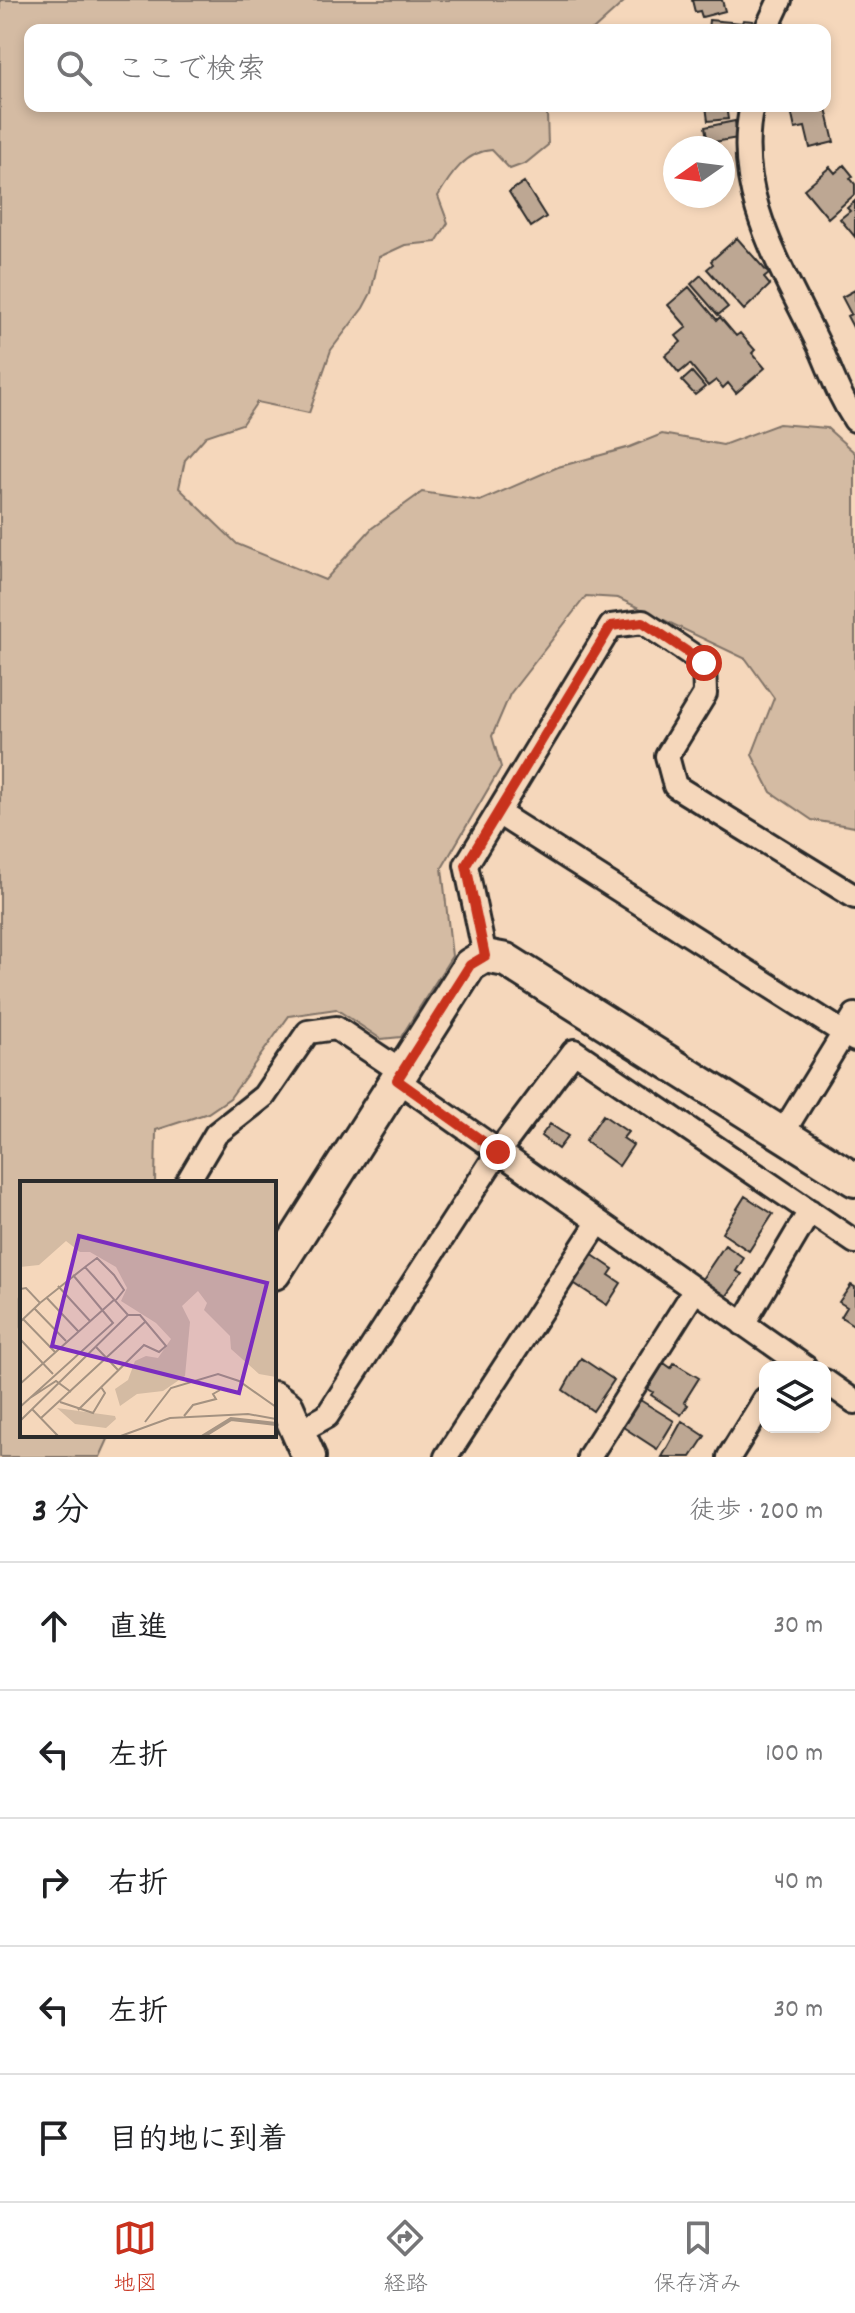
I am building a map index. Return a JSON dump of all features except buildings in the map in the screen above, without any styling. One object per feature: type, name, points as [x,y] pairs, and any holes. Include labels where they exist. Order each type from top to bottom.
[{"type":"street","points":[[769,24],[780,0]]},
{"type":"street","points":[[751,112],[747,150],[751,194],[799,310],[823,354],[837,392],[855,420]]},
{"type":"street","points":[[485,956],[466,865],[611,626],[643,622],[704,663],[705,694],[667,756],[675,786],[855,897]]},
{"type":"street","points":[[498,813],[851,1029],[782,1134]]},
{"type":"street","points":[[276,1270],[470,965],[485,956],[506,960],[855,1180]]},
{"type":"street","points":[[188,1181],[216,1134],[264,1096],[308,1032],[336,1028],[498,1152],[743,1324],[790,1361]]},
{"type":"street","points":[[276,1399],[287,1407],[303,1444],[327,1416],[498,1152],[574,1051],[855,1242]]},
{"type":"street","points":[[743,1324],[810,1211]]},
{"type":"street","points":[[446,1457],[598,1223]]},
{"type":"street","points":[[589,1457],[695,1290]]},
{"type":"street","points":[[831,1385],[855,1402]]},
{"type":"street","points":[[729,1457],[759,1409]]},
{"type":"shaded area","points":[[0,0],[626,0],[600,24],[24,24],[24,112],[548,112],[548,145],[526,163],[510,169],[492,150],[483,151],[467,160],[454,173],[438,196],[448,223],[436,242],[405,245],[379,257],[371,293],[331,350],[309,413],[257,402],[242,424],[206,436],[185,460],[179,488],[237,544],[325,580],[372,528],[422,492],[480,501],[558,467],[630,447],[662,434],[723,445],[779,424],[827,428],[855,453],[855,827],[812,820],[771,792],[752,755],[774,698],[746,659],[618,598],[586,596],[510,694],[492,736],[501,767],[442,868],[452,956],[401,1037],[381,1039],[336,1009],[289,1016],[230,1098],[208,1113],[156,1130],[155,1181],[20,1181],[20,1437],[109,1437],[100,1457],[0,1457]]},
{"type":"route","points":[[498,1152],[397,1080],[470,965],[485,956],[466,865],[611,626],[643,622],[704,663]]}]
